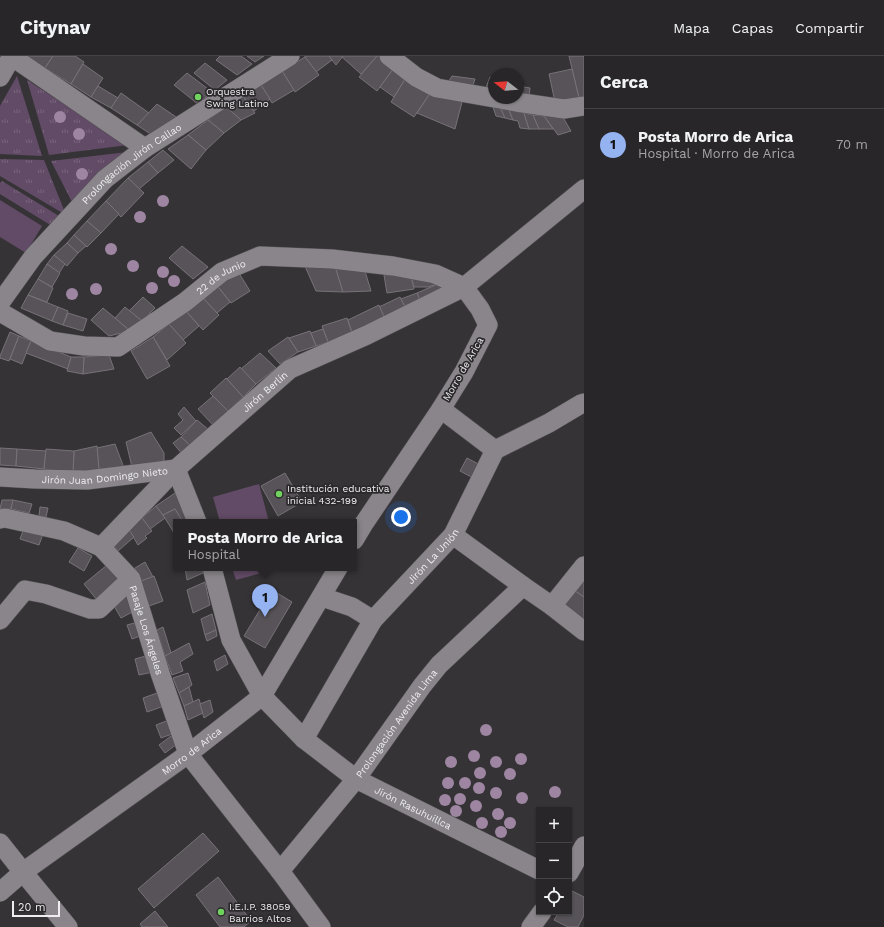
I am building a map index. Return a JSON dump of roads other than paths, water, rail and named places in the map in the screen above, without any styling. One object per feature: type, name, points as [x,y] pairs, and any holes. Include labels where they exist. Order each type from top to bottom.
[{"type":"street","points":[[0,77],[12,56],[145,148]]},
{"type":"street","name":"Prolongación Jirón Callao","points":[[0,303],[33,257],[105,179],[145,148],[290,56]]},
{"type":"street","points":[[389,56],[416,77],[437,88],[488,97]]},
{"type":"street","points":[[524,103],[564,109],[584,106]]},
{"type":"street","points":[[464,287],[584,189]]},
{"type":"street","name":"22 de Junio","points":[[0,312],[50,341],[84,346],[118,347],[185,302],[222,272],[260,256],[332,259],[393,266],[435,274],[464,287]]},
{"type":"street","name":"Morro de Arica","points":[[357,535],[464,372],[488,325],[480,309],[464,287]]},
{"type":"street","name":"Jirón Berlín","points":[[101,547],[176,469],[290,369],[367,335],[464,287]]},
{"type":"street","points":[[441,408],[495,450],[549,423],[584,403]]},
{"type":"street","name":"Jirón La Unión","points":[[304,739],[372,620],[454,535],[495,450]]},
{"type":"street","name":"Jirón Juan Domingo Nieto","points":[[0,477],[87,480],[176,469],[196,519]]},
{"type":"street","name":"Pasaje Los Ángeles","points":[[0,519],[5,518],[64,531],[101,547],[131,579],[160,673],[188,754],[280,871],[321,927]]},
{"type":"street","points":[[454,535],[584,631]]},
{"type":"street","points":[[552,606],[584,566]]},
{"type":"street","points":[[213,571],[231,640],[262,696]]},
{"type":"street","name":"Morro de Arica","points":[[0,892],[23,872],[188,754],[262,696],[336,571]]},
{"type":"street","points":[[0,620],[25,590],[46,594],[90,609],[99,609],[131,579]]},
{"type":"street","name":"Prolongación Avenida Lima","points":[[280,871],[356,778],[422,686],[439,665],[523,586]]},
{"type":"street","points":[[322,597],[352,607],[372,620]]},
{"type":"street","name":"Jirón Rasuhuillca","points":[[262,696],[304,739],[356,778],[536,868]]},
{"type":"street","points":[[0,843],[68,927]]},
{"type":"street","points":[[572,868],[584,846]]},
{"type":"street","points":[[531,927],[540,915]]},
{"type":"place","name":"Orquestra Swing Latino","points":[[198,97]]},
{"type":"place","name":"Institución educativa inicial 432-199","points":[[279,494]]},
{"type":"place","name":"Posta Morro de Arica","points":[[265,617]]},
{"type":"place","name":"I.E.I.P. 38059 Barrios Altos","points":[[221,912]]}]
